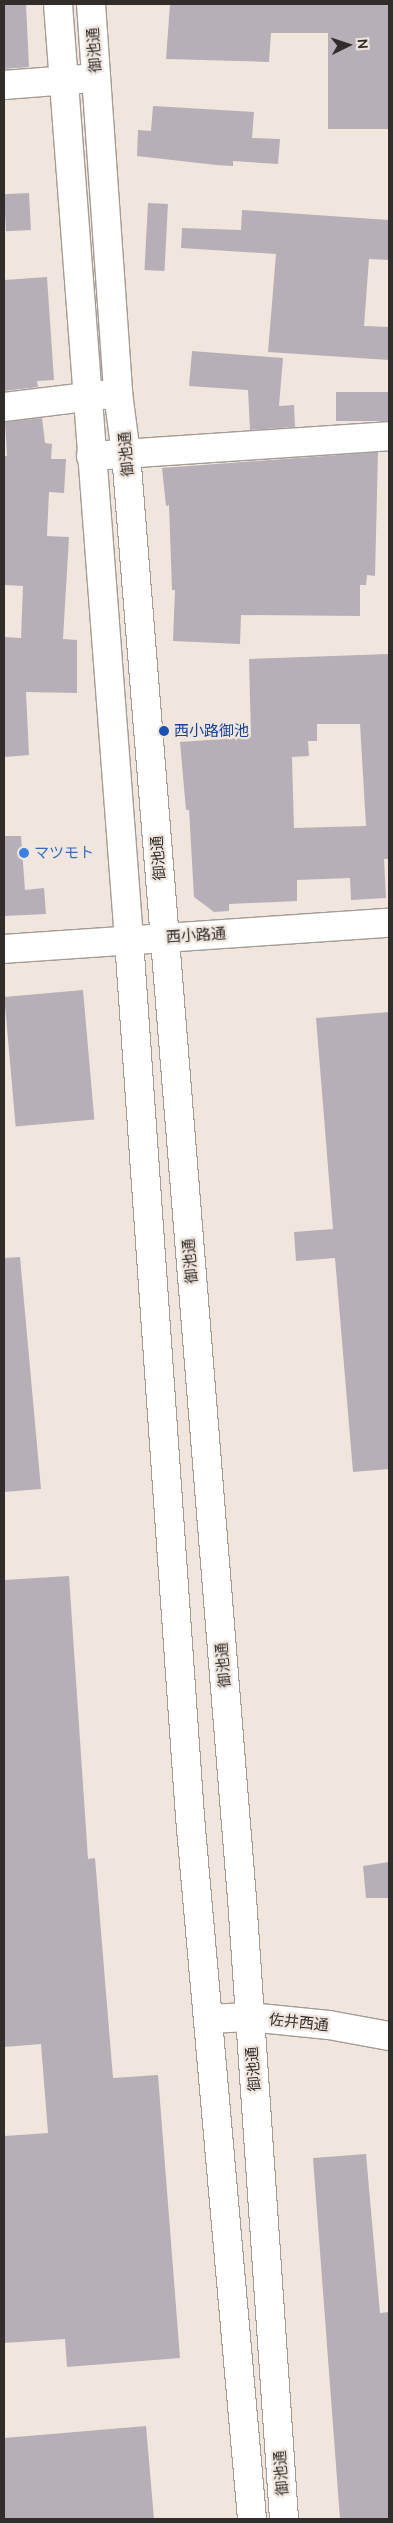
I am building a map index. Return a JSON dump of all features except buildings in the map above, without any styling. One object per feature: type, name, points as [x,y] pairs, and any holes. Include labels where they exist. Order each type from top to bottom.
[{"type":"street","points":[[58,4],[129,940],[190,1817],[252,2519]]},
{"type":"street","name":"御池通","points":[[91,4],[118,392],[126,454],[250,2017],[284,2519]]},
{"type":"street","points":[[4,84],[96,78]]},
{"type":"street","points":[[4,408],[118,392]]},
{"type":"street","points":[[91,456],[389,436]]},
{"type":"street","name":"西小路通","points":[[4,949],[389,923]]},
{"type":"street","name":"佐井西通","points":[[208,2019],[250,2017],[329,2025],[389,2036]]},
{"type":"place","name":"西小路御池","points":[[164,731]]},
{"type":"place","name":"マツモト","points":[[24,853]]}]
